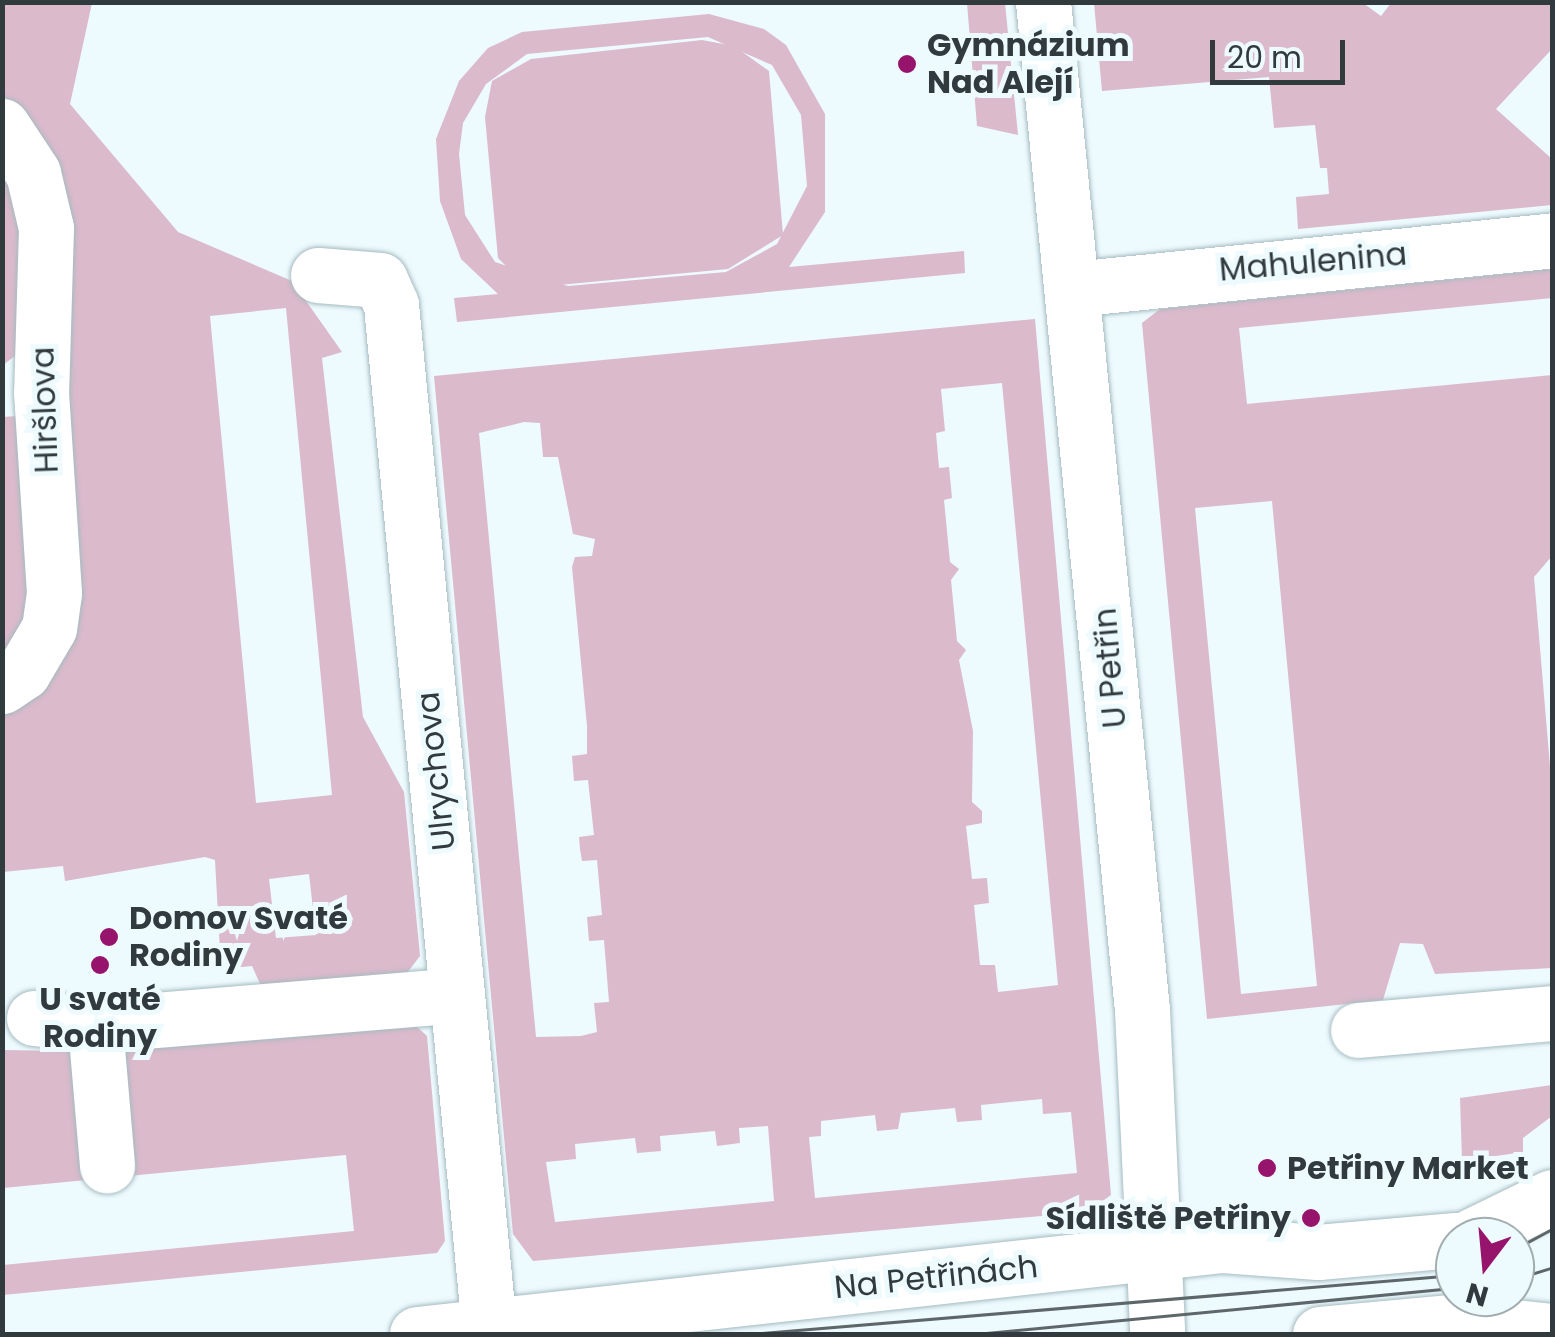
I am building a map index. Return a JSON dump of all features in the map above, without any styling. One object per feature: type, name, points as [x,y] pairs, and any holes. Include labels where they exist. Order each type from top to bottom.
[{"type":"street","name":"U Petřin","points":[[1043,2],[1142,1010],[1156,1334]]},
{"type":"street","name":"Hiršlova","points":[[2,126],[33,173],[46,228],[22,393],[54,593],[49,628],[22,672],[2,686]]},
{"type":"street","name":"Mahulenina","points":[[1073,289],[1552,240]]},
{"type":"street","name":"Ulrychova","points":[[318,276],[380,280],[390,305],[489,1328]]},
{"type":"street","points":[[34,1018],[94,1025],[457,995]]},
{"type":"street","points":[[1358,1030],[1552,1013]]},
{"type":"street","points":[[94,1025],[107,1165]]},
{"type":"street","points":[[1511,1217],[1552,1197]]},
{"type":"street","name":"Na Petřinách","points":[[417,1334],[1153,1252],[1435,1241]]},
{"type":"street","points":[[1320,1334],[1496,1321],[1552,1331]]},
{"type":"shaded area","points":[[3,3],[92,3],[70,104],[178,232],[292,281],[342,352],[322,358],[363,717],[404,792],[420,956],[407,973],[262,988],[252,966],[221,969],[215,860],[205,857],[65,881],[63,866],[3,872],[2,703],[31,687],[45,172],[3,93]],"holes":[[[286,308],[332,795],[256,803],[210,316]],[[309,874],[316,935],[276,938],[269,879]]]},
{"type":"shaded area","points":[[967,3],[1005,3],[1018,135],[977,126]]},
{"type":"shaded area","points":[[1094,3],[1363,3],[1381,16],[1391,3],[1552,3],[1552,49],[1496,109],[1552,159],[1552,205],[1298,229],[1296,197],[1329,194],[1327,168],[1320,168],[1315,125],[1274,128],[1269,77],[1102,91]]},
{"type":"shaded area","points":[[709,14],[764,29],[786,45],[825,114],[825,212],[789,267],[964,251],[965,273],[457,322],[454,298],[498,294],[461,259],[440,201],[436,139],[459,81],[488,48],[522,32]],"holes":[[[708,37],[772,65],[801,115],[807,186],[777,244],[726,272],[568,286],[495,262],[465,215],[459,154],[463,123],[486,84],[527,54]]]},
{"type":"shaded area","points":[[702,40],[734,46],[769,71],[783,235],[728,269],[559,285],[507,267],[498,258],[485,117],[492,81],[531,59]]},
{"type":"shaded area","points":[[2,151],[32,201],[15,356],[3,365]]},
{"type":"shaded area","points":[[1552,269],[1552,298],[1239,328],[1247,404],[1552,375],[1552,556],[1534,577],[1552,790],[1552,968],[1435,974],[1423,944],[1400,943],[1383,1000],[1207,1019],[1142,323],[1160,309]],"holes":[[[1272,501],[1317,986],[1241,994],[1195,508]]]},
{"type":"shaded area","points":[[1035,319],[1111,1195],[1087,1212],[533,1261],[513,1234],[434,376]],"holes":[[[1002,383],[1058,985],[998,992],[995,965],[980,965],[974,905],[989,903],[987,878],[972,879],[966,826],[982,823],[982,811],[972,802],[973,731],[959,660],[966,650],[957,641],[951,580],[959,569],[950,562],[944,500],[952,498],[949,467],[939,468],[936,433],[945,431],[941,389]],[[524,422],[540,423],[543,457],[558,457],[573,534],[595,539],[592,556],[575,557],[572,567],[587,726],[587,754],[572,756],[574,781],[588,780],[594,835],[579,837],[580,849],[582,861],[597,860],[602,915],[587,917],[589,941],[604,940],[609,1002],[594,1003],[597,1032],[581,1036],[536,1037],[479,433]],[[1042,1099],[1043,1114],[1071,1112],[1077,1173],[815,1198],[809,1137],[821,1136],[821,1121],[875,1115],[877,1131],[898,1129],[901,1113],[955,1108],[957,1122],[982,1120],[981,1105]],[[768,1126],[774,1201],[555,1222],[546,1162],[576,1159],[575,1144],[635,1138],[637,1153],[661,1151],[660,1136],[715,1131],[717,1146],[740,1143],[739,1128]]]},
{"type":"shaded area","points":[[18,416],[36,607],[2,663],[2,417]]},
{"type":"shaded area","points":[[415,1025],[427,1036],[445,1241],[437,1253],[3,1295],[3,1265],[354,1231],[346,1155],[3,1188],[3,1050],[121,1052],[141,1038]]},
{"type":"shaded area","points":[[1552,1085],[1552,1116],[1523,1138],[1523,1152],[1462,1161],[1460,1098]]},
{"type":"tram line","points":[[1535,1238],[1552,1229]]},
{"type":"tram line","points":[[1535,1273],[1552,1268]]},
{"type":"tram line","points":[[750,1334],[1435,1277]]},
{"type":"tram line","points":[[976,1334],[1435,1290]]},
{"type":"place","name":"Gymnázium Nad Alejí","points":[[907,64]]},
{"type":"place","name":"Domov Svaté Rodiny","points":[[109,937]]},
{"type":"place","name":"U svaté Rodiny","points":[[100,965]]},
{"type":"place","name":"Petřiny Market","points":[[1267,1168]]},
{"type":"place","name":"Sídliště Petřiny","points":[[1311,1218]]}]
